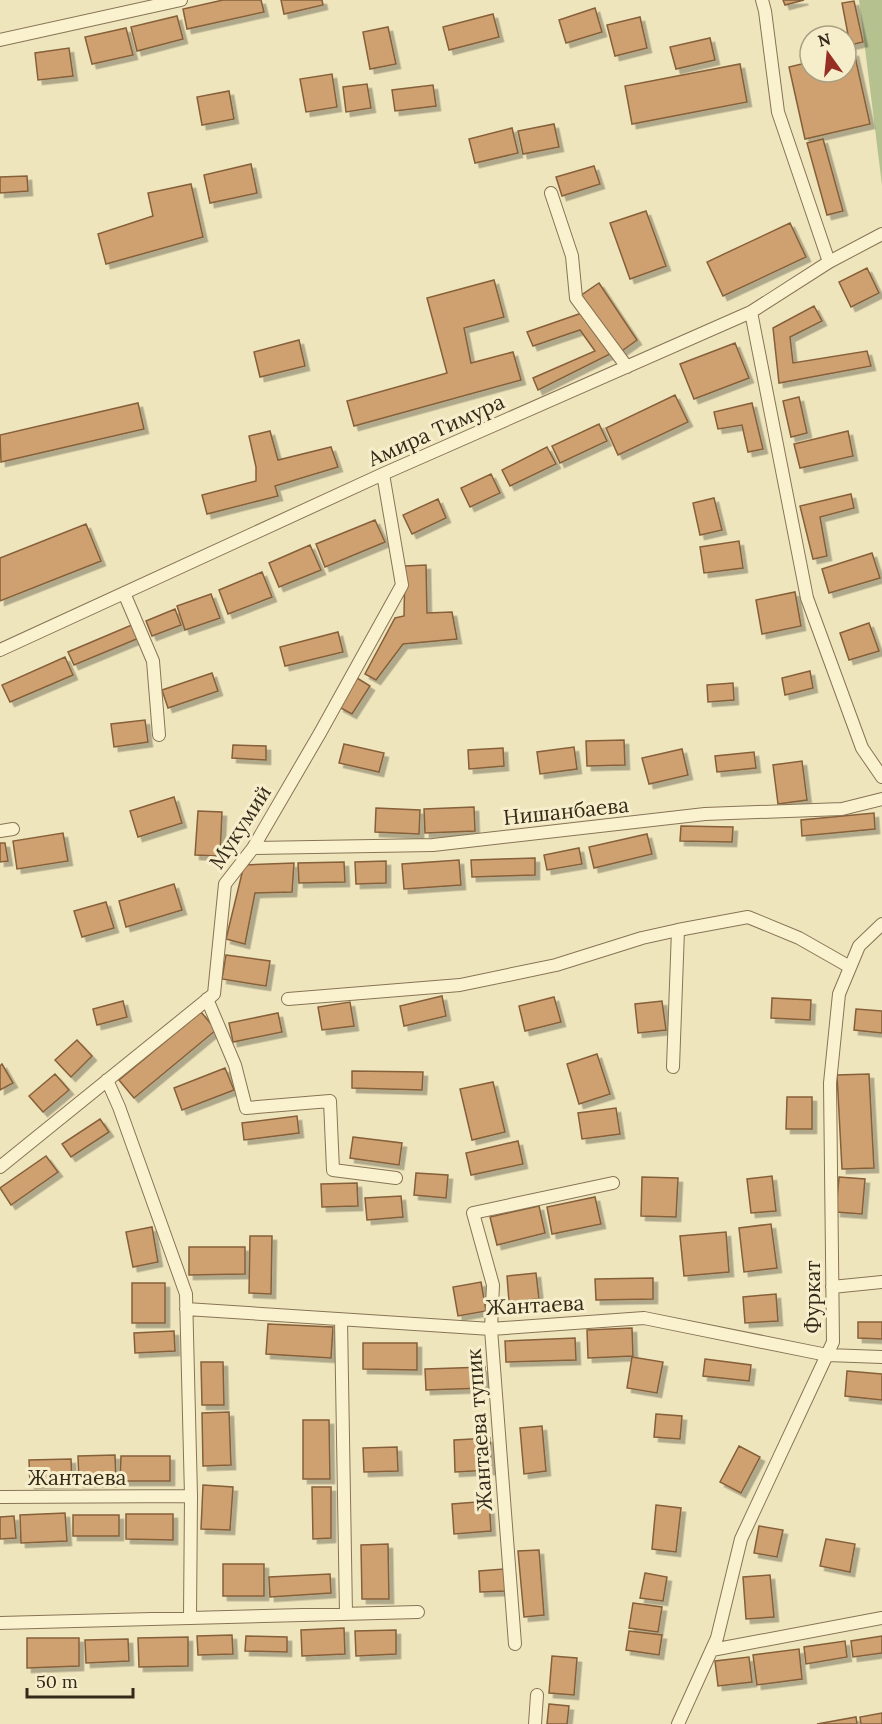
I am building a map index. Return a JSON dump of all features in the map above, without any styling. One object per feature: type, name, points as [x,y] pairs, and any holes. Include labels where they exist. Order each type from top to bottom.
[{"type":"street","points":[[122,0],[123,13]]},
{"type":"street","points":[[0,40],[181,0]]},
{"type":"street","points":[[762,0],[778,112],[829,262]]},
{"type":"street","points":[[551,193],[572,256],[576,298],[627,367]]},
{"type":"street","name":"Амира Тимура","points":[[0,650],[384,474],[751,312],[829,262],[882,234]]},
{"type":"street","points":[[751,312],[807,598],[862,748],[882,777]]},
{"type":"street","name":"Мукумий","points":[[207,999],[214,994],[225,884],[253,848],[320,734],[402,585],[384,474]]},
{"type":"street","points":[[124,593],[153,661],[159,735]]},
{"type":"street","name":"Нишанбаева","points":[[253,848],[433,845],[705,814],[842,809],[882,799]]},
{"type":"street","points":[[288,999],[460,985],[556,965],[642,938],[748,917],[800,938],[850,967]]},
{"type":"street","name":"Фуркат","points":[[678,1724],[717,1638],[741,1539],[833,1342],[830,1083],[839,994],[859,946],[882,924]]},
{"type":"street","points":[[673,1067],[678,930]]},
{"type":"street","points":[[0,1167],[207,999],[235,1065],[246,1108],[330,1101],[333,1170],[396,1178]]},
{"type":"street","points":[[107,1080],[119,1107],[186,1294],[191,1496],[190,1618]]},
{"type":"street","name":"Жантаева тупик","points":[[515,1644],[491,1329],[493,1285],[473,1213],[613,1183]]},
{"type":"street","points":[[832,1287],[882,1282]]},
{"type":"street","name":"Жантаева","points":[[186,1309],[491,1329],[644,1318],[826,1355],[882,1357]]},
{"type":"street","points":[[341,1320],[346,1614]]},
{"type":"street","name":"Жантаева","points":[[0,1497],[191,1496]]},
{"type":"street","points":[[0,1623],[418,1612]]},
{"type":"street","points":[[712,1650],[882,1618]]},
{"type":"street","points":[[535,1724],[537,1695]]},
{"type":"green space","points":[[859,0],[882,0],[882,185]]},
{"type":"building","points":[[223,0],[261,0],[264,12],[187,29],[183,9]]},
{"type":"building","points":[[281,0],[322,0],[323,5],[284,14]]},
{"type":"building","points":[[783,0],[804,0],[785,5]]},
{"type":"building","points":[[854,1],[863,42],[858,43],[858,24],[846,24],[842,3]]},
{"type":"building","points":[[595,8],[602,32],[566,43],[559,20]]},
{"type":"building","points":[[493,14],[499,37],[449,50],[443,27]]},
{"type":"building","points":[[177,16],[183,39],[137,51],[131,27]]},
{"type":"building","points":[[640,17],[647,48],[615,56],[607,25]]},
{"type":"building","points":[[388,27],[396,64],[370,69],[363,32]]},
{"type":"building","points":[[126,28],[133,55],[92,64],[85,37]]},
{"type":"building","points":[[710,38],[715,60],[676,69],[670,47]]},
{"type":"building","points":[[69,48],[73,76],[38,80],[35,53]]},
{"type":"building","points":[[740,64],[747,102],[632,124],[625,86]]},
{"type":"building","points":[[798,65],[798,84],[858,84],[858,70],[870,124],[805,139],[789,67]]},
{"type":"building","points":[[332,74],[337,107],[306,112],[300,79]]},
{"type":"building","points":[[367,84],[371,108],[346,112],[343,87]]},
{"type":"building","points":[[433,85],[436,106],[395,111],[392,90]]},
{"type":"building","points":[[229,91],[234,119],[202,125],[197,97]]},
{"type":"building","points":[[554,124],[559,147],[523,154],[518,131]]},
{"type":"building","points":[[512,128],[518,153],[475,163],[469,139]]},
{"type":"building","points":[[823,139],[843,211],[827,215],[807,143]]},
{"type":"building","points":[[251,164],[257,193],[210,203],[204,175]]},
{"type":"building","points":[[594,166],[600,184],[562,196],[556,177]]},
{"type":"building","points":[[27,176],[28,191],[0,193],[0,177]]},
{"type":"building","points":[[191,184],[203,237],[106,264],[98,234],[153,216],[148,193]]},
{"type":"building","points":[[646,211],[666,266],[630,279],[610,223]]},
{"type":"building","points":[[790,223],[806,257],[723,296],[707,262]]},
{"type":"building","points":[[867,268],[879,293],[851,307],[839,282]]},
{"type":"building","points":[[494,280],[504,317],[464,328],[471,363],[513,352],[521,380],[354,426],[347,401],[447,373],[427,298]]},
{"type":"building","points":[[599,283],[637,340],[619,353],[580,296]]},
{"type":"building","points":[[814,306],[822,321],[790,337],[793,363],[867,351],[871,366],[779,383],[773,328]]},
{"type":"building","points":[[582,313],[610,354],[538,390],[533,378],[595,351],[580,330],[533,346],[527,332]]},
{"type":"building","points":[[299,340],[305,366],[260,377],[254,352]]},
{"type":"building","points":[[735,343],[749,378],[694,399],[680,364]]},
{"type":"building","points":[[675,395],[688,422],[618,455],[606,428]]},
{"type":"building","points":[[799,397],[807,433],[791,437],[783,401]]},
{"type":"building","points":[[138,403],[144,429],[1,462],[0,435]]},
{"type":"building","points":[[752,403],[763,449],[748,452],[742,425],[718,429],[714,412]]},
{"type":"building","points":[[599,424],[607,441],[560,463],[552,446]]},
{"type":"building","points":[[270,431],[278,460],[331,447],[338,467],[275,486],[278,496],[207,514],[202,495],[256,481],[256,467],[249,436]]},
{"type":"building","points":[[848,431],[853,456],[800,468],[794,444]]},
{"type":"building","points":[[547,447],[556,464],[510,486],[502,470]]},
{"type":"building","points":[[491,474],[500,493],[470,507],[461,488]]},
{"type":"building","points":[[851,494],[854,508],[820,517],[827,556],[813,559],[800,506]]},
{"type":"building","points":[[714,498],[722,530],[700,535],[693,503]]},
{"type":"building","points":[[438,499],[446,518],[412,534],[403,515]]},
{"type":"building","points":[[375,520],[385,542],[325,567],[316,544]]},
{"type":"building","points":[[86,524],[101,561],[0,601],[0,558]]},
{"type":"building","points":[[739,541],[743,568],[704,573],[700,547]]},
{"type":"building","points":[[310,545],[321,570],[279,587],[269,563]]},
{"type":"building","points":[[872,553],[880,578],[829,593],[822,569]]},
{"type":"building","points":[[426,565],[427,613],[452,612],[457,639],[403,644],[376,680],[365,674],[395,618],[404,616],[405,566]]},
{"type":"building","points":[[262,572],[272,597],[228,614],[219,590]]},
{"type":"building","points":[[795,592],[801,626],[762,634],[756,600]]},
{"type":"building","points":[[211,594],[220,618],[185,630],[177,606]]},
{"type":"building","points":[[175,609],[181,625],[152,636],[146,621]]},
{"type":"building","points":[[869,623],[879,651],[849,660],[840,633]]},
{"type":"building","points":[[134,624],[139,638],[74,665],[68,652]]},
{"type":"building","points":[[338,632],[343,652],[285,666],[280,647]]},
{"type":"building","points":[[65,657],[73,675],[10,702],[2,685]]},
{"type":"building","points":[[810,671],[813,688],[785,695],[782,678]]},
{"type":"building","points":[[212,673],[218,691],[168,708],[162,690]]},
{"type":"building","points":[[357,678],[370,686],[352,714],[339,707]]},
{"type":"building","points":[[733,683],[734,700],[708,702],[707,685]]},
{"type":"building","points":[[145,720],[148,742],[114,747],[111,724]]},
{"type":"building","points":[[624,740],[625,765],[587,766],[586,741]]},
{"type":"building","points":[[344,744],[384,753],[379,772],[339,763]]},
{"type":"building","points":[[233,745],[266,746],[266,760],[232,758]]},
{"type":"building","points":[[574,747],[577,769],[540,774],[537,752]]},
{"type":"building","points":[[503,748],[504,766],[469,769],[468,750]]},
{"type":"building","points":[[682,749],[688,775],[649,784],[642,758]]},
{"type":"building","points":[[754,752],[756,768],[717,772],[715,756]]},
{"type":"building","points":[[802,761],[807,800],[778,804],[773,765]]},
{"type":"building","points":[[174,797],[182,823],[138,837],[130,811]]},
{"type":"building","points":[[474,807],[475,831],[425,833],[424,809]]},
{"type":"building","points":[[376,808],[420,810],[419,834],[375,832]]},
{"type":"building","points":[[198,811],[222,812],[220,856],[195,855]]},
{"type":"building","points":[[874,813],[875,829],[802,836],[801,820]]},
{"type":"building","points":[[681,826],[733,827],[732,842],[680,841]]},
{"type":"building","points":[[63,833],[68,861],[17,869],[13,841]]},
{"type":"building","points":[[647,834],[652,854],[594,868],[589,847]]},
{"type":"building","points":[[0,843],[5,843],[8,861],[0,862]]},
{"type":"building","points":[[579,848],[582,864],[547,870],[544,855]]},
{"type":"building","points":[[535,858],[535,875],[472,877],[471,860]]},
{"type":"building","points":[[459,860],[461,885],[404,889],[402,864]]},
{"type":"building","points":[[386,861],[386,883],[356,884],[355,862]]},
{"type":"building","points":[[344,862],[345,882],[299,883],[298,863]]},
{"type":"building","points":[[294,863],[292,892],[255,893],[245,944],[226,939],[244,865]]},
{"type":"building","points":[[174,884],[182,910],[126,927],[119,901]]},
{"type":"building","points":[[106,902],[114,928],[82,937],[74,911]]},
{"type":"building","points":[[226,955],[270,961],[266,986],[222,979]]},
{"type":"building","points":[[442,996],[446,1016],[404,1026],[400,1006]]},
{"type":"building","points":[[554,997],[561,1022],[525,1031],[519,1006]]},
{"type":"building","points":[[772,998],[811,1000],[810,1020],[771,1018]]},
{"type":"building","points":[[123,1001],[127,1017],[97,1025],[93,1009]]},
{"type":"building","points":[[662,1001],[666,1030],[638,1033],[635,1004]]},
{"type":"building","points":[[350,1002],[354,1026],[322,1030],[318,1007]]},
{"type":"building","points":[[856,1009],[882,1011],[882,1033],[854,1030]]},
{"type":"building","points":[[201,1012],[216,1030],[134,1098],[119,1080]]},
{"type":"building","points":[[278,1013],[282,1032],[233,1042],[229,1023]]},
{"type":"building","points":[[77,1040],[92,1056],[71,1077],[55,1060]]},
{"type":"building","points":[[597,1054],[610,1094],[579,1104],[567,1064]]},
{"type":"building","points":[[2,1064],[13,1083],[0,1090],[0,1066]]},
{"type":"building","points":[[225,1068],[234,1090],[182,1110],[174,1088]]},
{"type":"building","points":[[352,1071],[423,1072],[422,1090],[352,1088]]},
{"type":"building","points":[[55,1074],[69,1090],[43,1112],[29,1096]]},
{"type":"building","points":[[869,1074],[874,1168],[842,1169],[837,1075]]},
{"type":"building","points":[[493,1082],[505,1132],[472,1140],[460,1089]]},
{"type":"building","points":[[787,1097],[812,1097],[812,1129],[786,1129]]},
{"type":"building","points":[[616,1108],[620,1134],[582,1139],[578,1113]]},
{"type":"building","points":[[297,1116],[299,1133],[244,1140],[242,1123]]},
{"type":"building","points":[[100,1119],[109,1132],[71,1157],[62,1144]]},
{"type":"building","points":[[353,1137],[402,1143],[399,1165],[350,1158]]},
{"type":"building","points":[[518,1141],[523,1164],[471,1175],[466,1153]]},
{"type":"building","points":[[46,1156],[58,1172],[11,1205],[0,1188]]},
{"type":"building","points":[[416,1173],[448,1175],[446,1198],[414,1195]]},
{"type":"building","points":[[772,1176],[776,1211],[751,1213],[747,1179]]},
{"type":"building","points":[[642,1177],[678,1178],[676,1217],[641,1216]]},
{"type":"building","points":[[839,1177],[865,1179],[862,1214],[836,1212]]},
{"type":"building","points":[[357,1183],[358,1206],[322,1207],[321,1184]]},
{"type":"building","points":[[401,1196],[403,1217],[367,1220],[365,1198]]},
{"type":"building","points":[[595,1197],[601,1224],[552,1234],[547,1207]]},
{"type":"building","points":[[539,1206],[545,1233],[497,1245],[490,1217]]},
{"type":"building","points":[[771,1224],[777,1268],[744,1272],[739,1228]]},
{"type":"building","points":[[152,1227],[158,1262],[133,1267],[126,1232]]},
{"type":"building","points":[[726,1232],[729,1272],[684,1276],[680,1236]]},
{"type":"building","points":[[250,1236],[272,1236],[271,1294],[249,1293]]},
{"type":"building","points":[[189,1247],[245,1247],[245,1274],[189,1275]]},
{"type":"building","points":[[536,1273],[539,1299],[509,1302],[507,1276]]},
{"type":"building","points":[[653,1278],[653,1299],[596,1300],[595,1279]]},
{"type":"building","points":[[481,1282],[486,1311],[458,1316],[453,1287]]},
{"type":"building","points":[[132,1283],[165,1283],[165,1323],[132,1323]]},
{"type":"building","points":[[776,1294],[778,1321],[745,1323],[743,1297]]},
{"type":"building","points":[[858,1322],[882,1322],[882,1339],[858,1338]]},
{"type":"building","points":[[268,1324],[333,1327],[331,1358],[266,1354]]},
{"type":"building","points":[[632,1328],[633,1356],[588,1358],[587,1330]]},
{"type":"building","points":[[174,1331],[175,1351],[135,1353],[134,1333]]},
{"type":"building","points":[[575,1338],[576,1360],[506,1362],[505,1341]]},
{"type":"building","points":[[363,1343],[417,1343],[417,1370],[363,1369]]},
{"type":"building","points":[[632,1357],[663,1362],[657,1393],[627,1388]]},
{"type":"building","points":[[705,1359],[751,1365],[749,1381],[703,1376]]},
{"type":"building","points":[[201,1362],[223,1362],[224,1405],[202,1405]]},
{"type":"building","points":[[485,1367],[485,1388],[426,1390],[425,1369]]},
{"type":"building","points":[[847,1371],[882,1374],[882,1400],[845,1396]]},
{"type":"building","points":[[229,1412],[231,1465],[203,1466],[202,1413]]},
{"type":"building","points":[[656,1414],[682,1416],[680,1439],[654,1437]]},
{"type":"building","points":[[303,1420],[329,1420],[330,1479],[303,1479]]},
{"type":"building","points":[[542,1426],[546,1471],[524,1474],[520,1428]]},
{"type":"building","points":[[490,1438],[491,1470],[455,1472],[454,1440]]},
{"type":"building","points":[[739,1446],[760,1457],[741,1493],[720,1482]]},
{"type":"building","points":[[397,1447],[398,1471],[364,1472],[363,1448]]},
{"type":"building","points":[[115,1455],[116,1482],[79,1483],[78,1456]]},
{"type":"building","points":[[121,1456],[170,1456],[170,1481],[120,1481]]},
{"type":"building","points":[[71,1459],[72,1483],[30,1484],[29,1460]]},
{"type":"building","points":[[203,1485],[233,1487],[230,1530],[201,1529]]},
{"type":"building","points":[[312,1487],[331,1487],[331,1538],[313,1539]]},
{"type":"building","points":[[489,1501],[491,1531],[454,1534],[452,1504]]},
{"type":"building","points":[[656,1505],[681,1508],[676,1552],[652,1549]]},
{"type":"building","points":[[65,1513],[67,1541],[21,1543],[20,1515]]},
{"type":"building","points":[[126,1514],[173,1514],[173,1540],[126,1539]]},
{"type":"building","points":[[73,1515],[119,1515],[119,1536],[73,1536]]},
{"type":"building","points":[[14,1516],[16,1538],[0,1539],[0,1517]]},
{"type":"building","points":[[759,1526],[783,1530],[777,1557],[754,1553]]},
{"type":"building","points":[[826,1539],[855,1544],[850,1572],[820,1566]]},
{"type":"building","points":[[388,1544],[389,1599],[362,1599],[361,1545]]},
{"type":"building","points":[[539,1550],[544,1615],[524,1617],[518,1551]]},
{"type":"building","points":[[223,1564],[264,1564],[264,1596],[223,1596]]},
{"type":"building","points":[[504,1569],[506,1591],[480,1592],[479,1571]]},
{"type":"building","points":[[645,1573],[667,1577],[663,1601],[640,1598]]},
{"type":"building","points":[[330,1574],[331,1593],[270,1597],[269,1577]]},
{"type":"building","points":[[770,1575],[774,1617],[746,1619],[743,1577]]},
{"type":"building","points":[[633,1603],[662,1607],[658,1632],[629,1628]]},
{"type":"building","points":[[344,1628],[345,1654],[302,1656],[301,1630]]},
{"type":"building","points":[[396,1630],[396,1654],[356,1656],[355,1631]]},
{"type":"building","points":[[629,1631],[662,1635],[659,1655],[626,1650]]},
{"type":"building","points":[[232,1635],[233,1654],[198,1655],[197,1636]]},
{"type":"building","points":[[246,1636],[287,1637],[287,1652],[245,1651]]},
{"type":"building","points":[[882,1636],[882,1653],[853,1657],[851,1641]]},
{"type":"building","points":[[188,1637],[188,1666],[139,1667],[138,1638]]},
{"type":"building","points":[[27,1638],[79,1638],[79,1666],[27,1668]]},
{"type":"building","points":[[128,1639],[129,1661],[86,1663],[85,1640]]},
{"type":"building","points":[[845,1641],[847,1657],[806,1664],[804,1647]]},
{"type":"building","points":[[799,1649],[802,1679],[757,1685],[753,1655]]},
{"type":"building","points":[[552,1656],[577,1658],[574,1695],[549,1693]]},
{"type":"building","points":[[749,1657],[752,1682],[718,1686],[715,1661]]},
{"type":"building","points":[[549,1704],[569,1706],[567,1724],[547,1724]]},
{"type":"building","points":[[882,1713],[882,1724],[861,1724],[860,1717]]},
{"type":"building","points":[[856,1717],[857,1724],[817,1724]]}]
